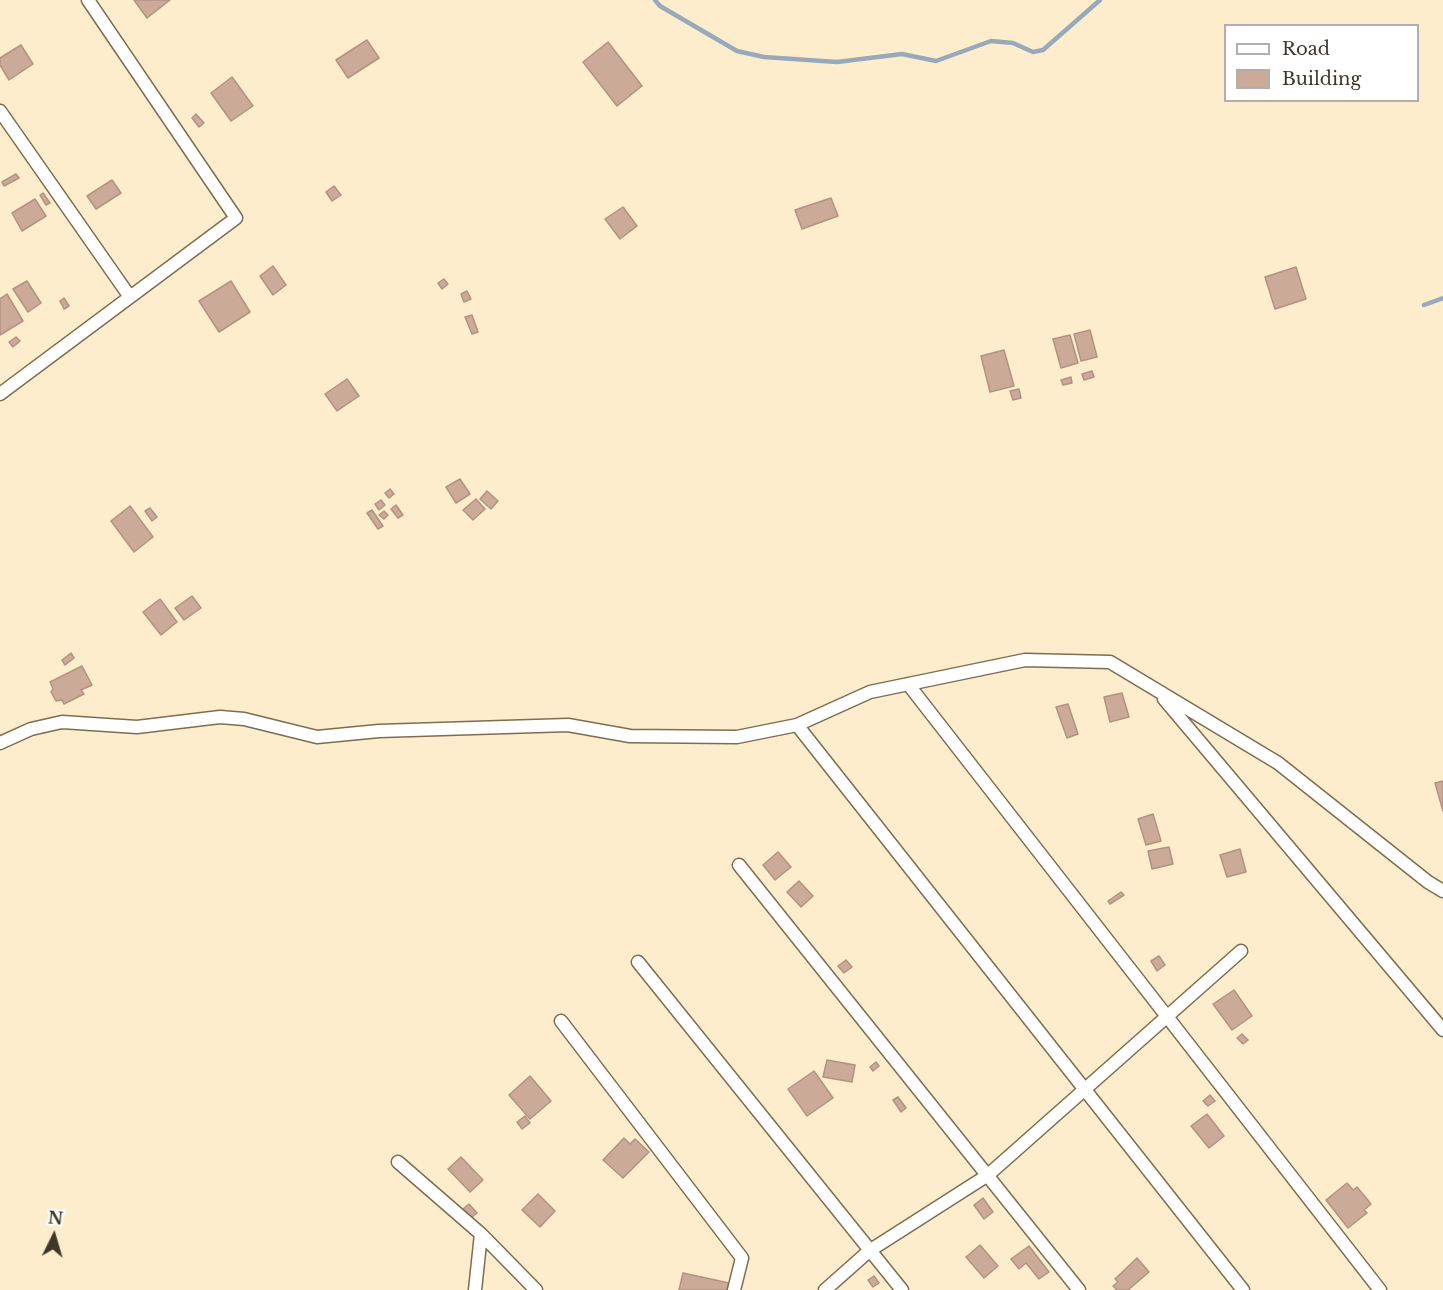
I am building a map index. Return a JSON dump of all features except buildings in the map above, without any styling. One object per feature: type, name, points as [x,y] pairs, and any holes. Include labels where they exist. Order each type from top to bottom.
[{"type":"street","points":[[0,394],[236,218],[88,0]]},
{"type":"street","points":[[0,111],[130,297]]},
{"type":"street","points":[[0,743],[31,729],[62,722],[137,727],[220,717],[244,719],[316,737],[379,731],[568,725],[630,735],[737,737],[797,724],[870,692],[1025,660],[1110,662],[1278,763],[1428,882],[1443,891]]},
{"type":"street","points":[[908,684],[1380,1290]]},
{"type":"street","points":[[1154,687],[1443,1030]]},
{"type":"street","points":[[797,724],[1243,1290]]},
{"type":"street","points":[[739,865],[1080,1290]]},
{"type":"street","points":[[825,1290],[869,1251],[988,1174],[1241,951]]},
{"type":"street","points":[[638,962],[902,1290]]},
{"type":"street","points":[[561,1021],[742,1258],[734,1290]]},
{"type":"street","points":[[398,1162],[481,1234],[536,1290]]},
{"type":"street","points":[[475,1290],[481,1234]]},
{"type":"waterway","points":[[655,0],[660,6],[737,51],[764,57],[837,62],[902,54],[936,61],[991,41],[1013,43],[1033,52],[1043,50],[1100,0]]},
{"type":"waterway","points":[[1424,305],[1443,298]]}]
